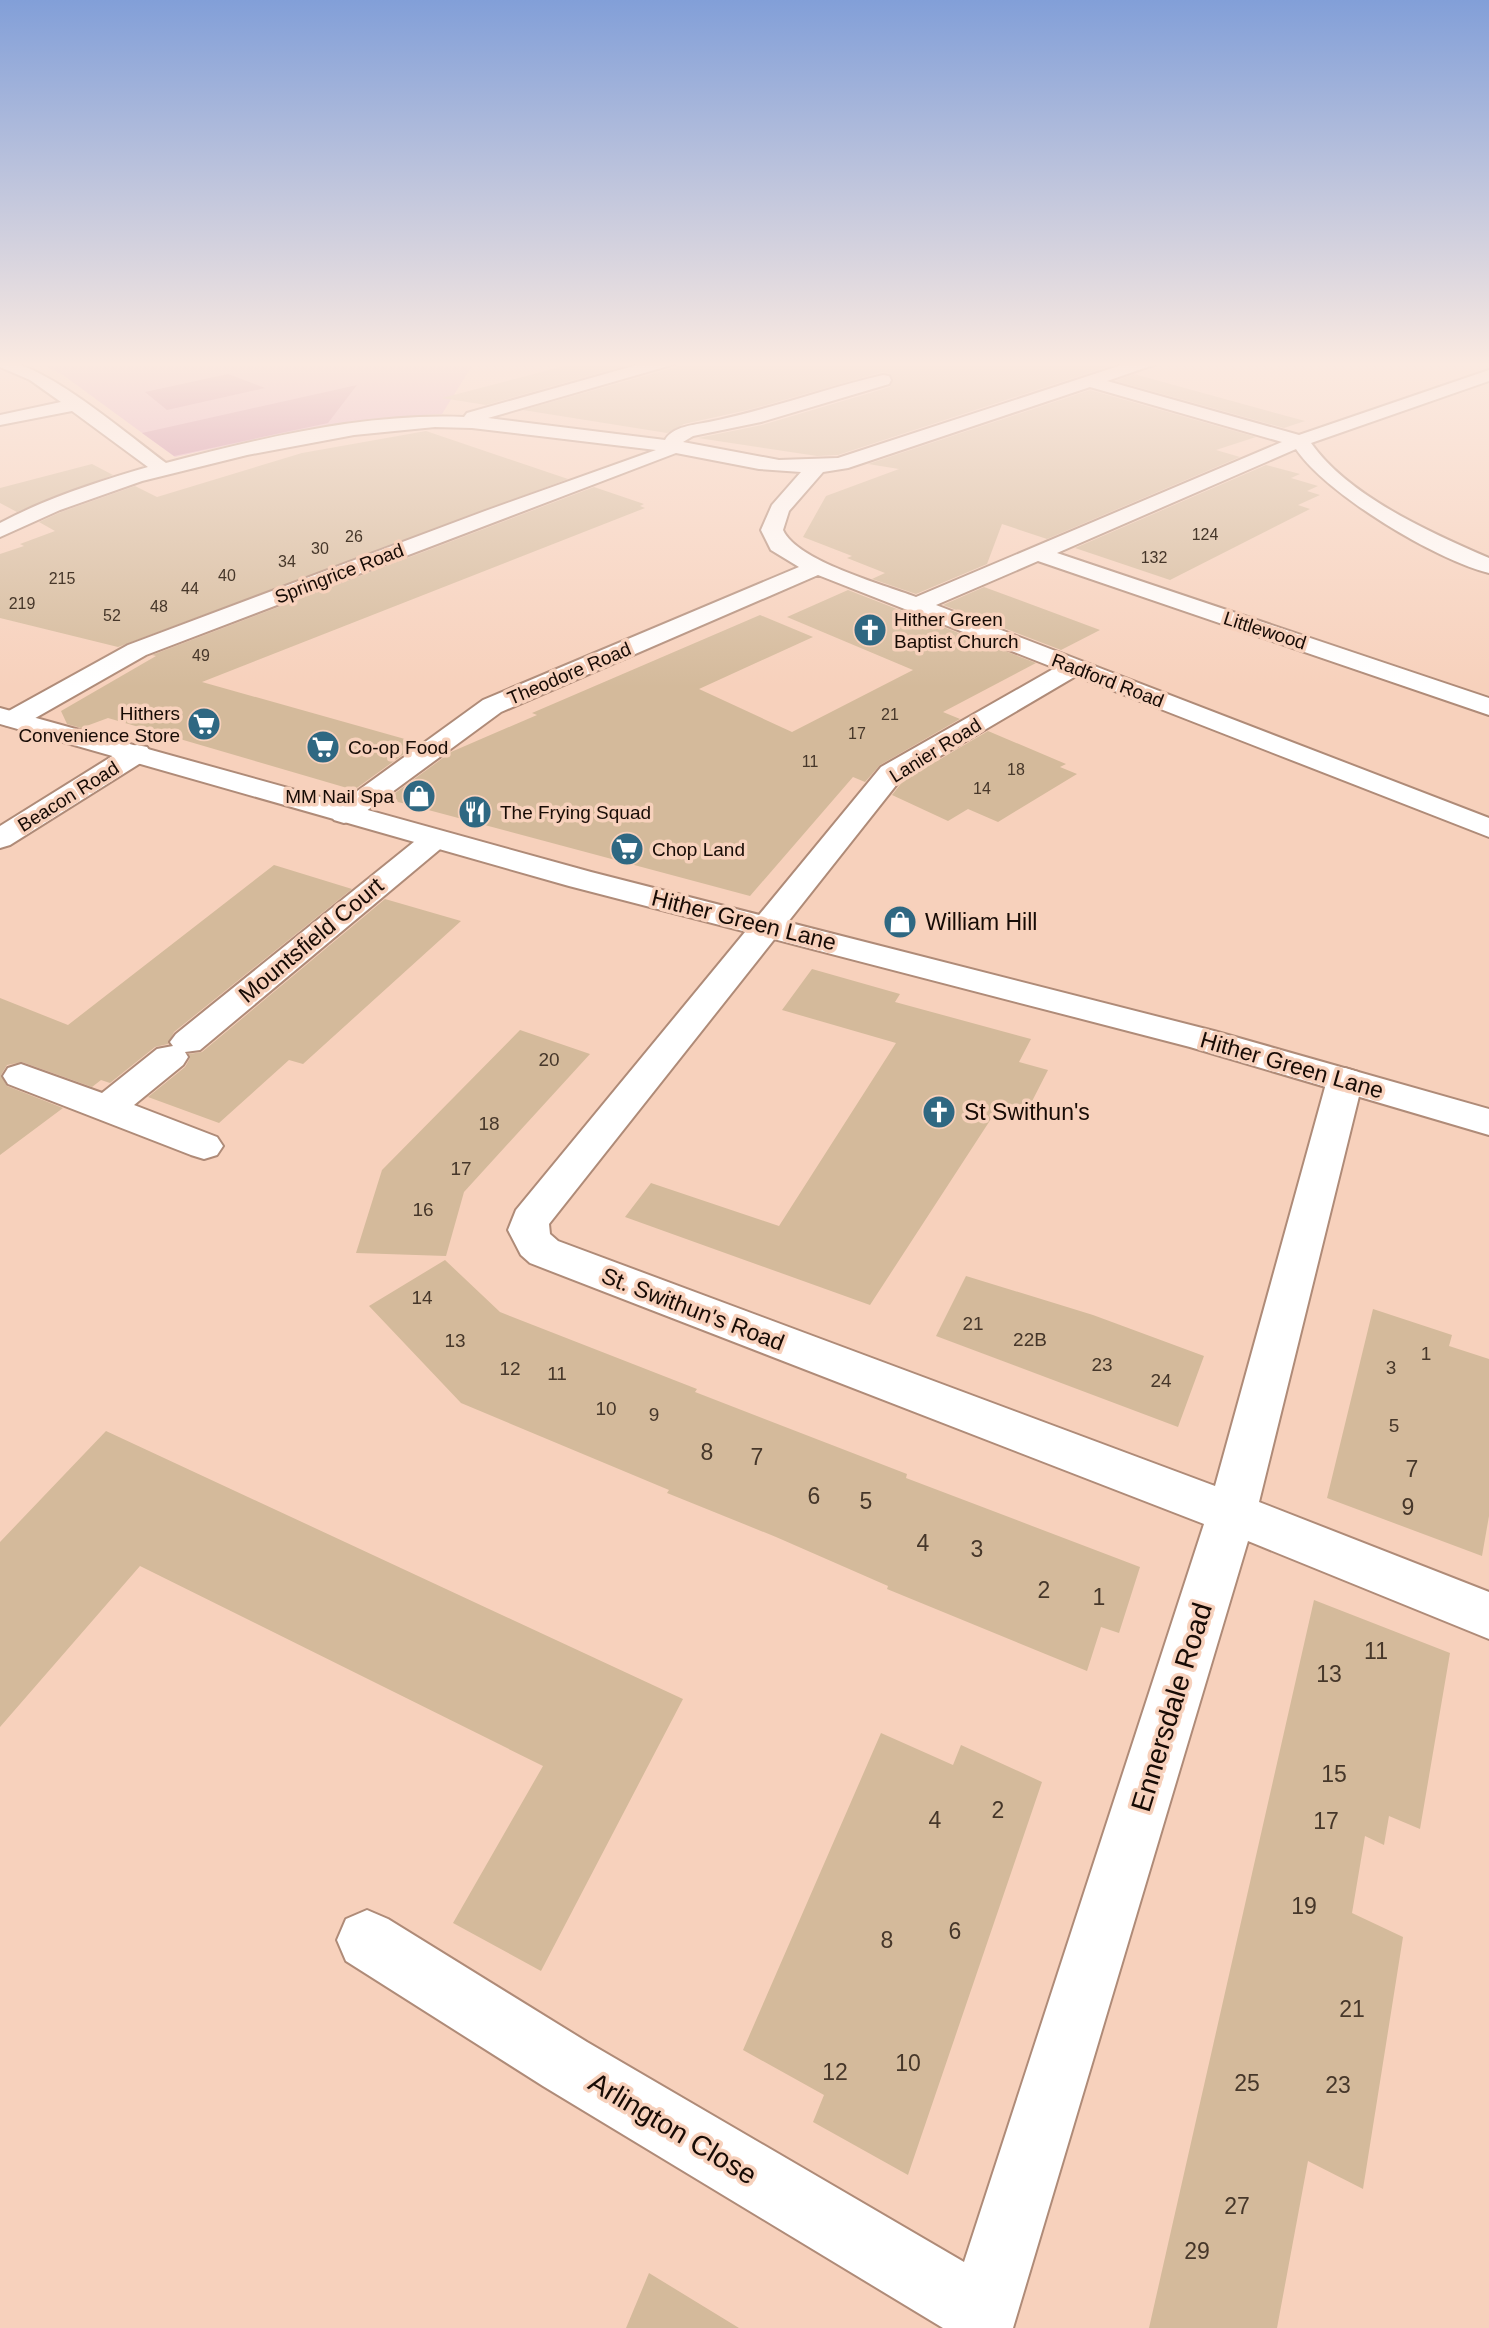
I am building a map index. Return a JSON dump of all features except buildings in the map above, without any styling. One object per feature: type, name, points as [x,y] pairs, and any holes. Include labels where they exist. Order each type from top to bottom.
[{"type":"street","points":[[0,531],[48,507],[160,470]]},
{"type":"street","name":"Springrice Road","points":[[7,718],[137,650],[619,470]]},
{"type":"street","name":"Radford Road","points":[[815,470],[779,509],[772,530],[779,545],[815,568],[1489,828]]},
{"type":"street","points":[[914,606],[1234,470]]},
{"type":"street","points":[[1326,470],[1370,505],[1432,540],[1489,566]]},
{"type":"street","name":"Littlewood","points":[[1040,554],[1489,707]]},
{"type":"street","name":"Theodore Road","points":[[344,814],[492,706],[815,568]]},
{"type":"street","name":"Lanier Road","points":[[769,926],[891,773],[1074,667]]},
{"type":"street","name":"Hither Green Lane","points":[[7,718],[435,839],[1202,1039],[1489,1122]]},
{"type":"street","name":"Beacon Road","points":[[0,839],[137,753]]},
{"type":"street","name":"Mountsfield Court","points":[[107,1108],[435,839]]},
{"type":"street","name":"St. Swithun's Road","points":[[769,926],[530,1220],[527,1230],[535,1244],[544,1252],[1232,1513]]},
{"type":"street","points":[[21,1076],[204,1146]]},
{"type":"street","name":"Ennersdale Road","points":[[980,2320],[1232,1513],[1345,1080]]},
{"type":"street","points":[[1232,1513],[1489,1616]]},
{"type":"street","name":"Arlington Close","points":[[367,1940],[980,2320]]},
{"type":"place","name":"Hither Green Baptist Church","points":[[870,630]]},
{"type":"place","name":"Hithers Convenience Store","points":[[204,724]]},
{"type":"place","name":"Co-op Food","points":[[323,747]]},
{"type":"place","name":"MM Nail Spa","points":[[419,796]]},
{"type":"place","name":"The Frying Squad","points":[[475,812]]},
{"type":"place","name":"Chop Land","points":[[627,849]]},
{"type":"place","name":"William Hill","points":[[900,922]]},
{"type":"place","name":"St Swithun's","points":[[939,1112]]}]
